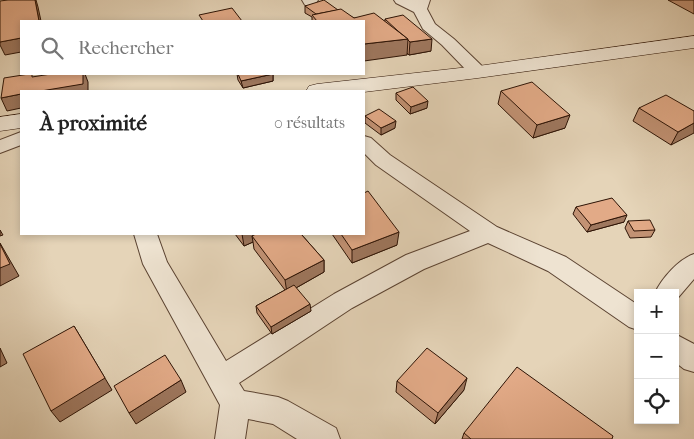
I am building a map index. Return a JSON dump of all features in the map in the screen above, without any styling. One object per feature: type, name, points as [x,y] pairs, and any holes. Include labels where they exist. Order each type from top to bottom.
[{"type":"main road","points":[[332,90],[691,44]]},
{"type":"main road","points":[[0,124],[20,121]]},
{"type":"street","points":[[401,0],[422,5],[428,26],[448,42],[478,72]]},
{"type":"street","points":[[0,147],[20,138]]},
{"type":"street","points":[[365,143],[383,160],[489,233],[557,264],[634,317]]},
{"type":"street","points":[[228,391],[351,297],[416,262],[489,233]]},
{"type":"street","points":[[146,235],[154,264],[228,391],[230,439]]},
{"type":"street","points":[[671,289],[694,263]]},
{"type":"street","points":[[679,349],[694,360]]},
{"type":"street","points":[[228,391],[278,411],[325,439]]},
{"type":"building","points":[[35,0],[39,20],[20,20],[20,38],[0,42],[0,1]]},
{"type":"building","points":[[324,0],[338,10],[316,14],[305,6]]},
{"type":"building","points":[[232,8],[241,20],[202,20],[199,15]]},
{"type":"building","points":[[341,9],[354,18],[374,13],[408,39],[365,44],[365,20],[316,20],[312,15]]},
{"type":"building","points":[[403,15],[432,39],[410,42],[385,19]]},
{"type":"building","points":[[23,75],[32,75],[32,77],[45,75],[83,75],[83,84],[47,90],[20,90],[20,94],[1,98],[4,78]]},
{"type":"building","points":[[238,75],[268,75],[241,81]]},
{"type":"building","points":[[532,82],[570,115],[537,125],[501,91]]},
{"type":"building","points":[[413,87],[428,101],[411,107],[396,93]]},
{"type":"building","points":[[666,95],[694,111],[694,123],[678,132],[639,108]]},
{"type":"building","points":[[379,109],[396,121],[381,128],[365,116]]},
{"type":"building","points":[[368,191],[399,232],[352,250],[342,235],[365,235],[365,192]]},
{"type":"building","points":[[612,198],[627,215],[591,225],[576,207]]},
{"type":"building","points":[[650,220],[655,230],[634,231],[628,221]]},
{"type":"building","points":[[302,235],[324,260],[285,280],[252,236]]},
{"type":"building","points":[[0,244],[10,264],[0,268]]},
{"type":"building","points":[[294,285],[310,304],[271,327],[256,306]]},
{"type":"building","points":[[74,326],[105,378],[51,411],[23,354]]},
{"type":"building","points":[[427,348],[467,378],[438,413],[397,381]]},
{"type":"building","points":[[165,355],[181,380],[129,413],[114,386]]},
{"type":"building","points":[[517,367],[613,436],[612,439],[471,439],[464,433]]}]
